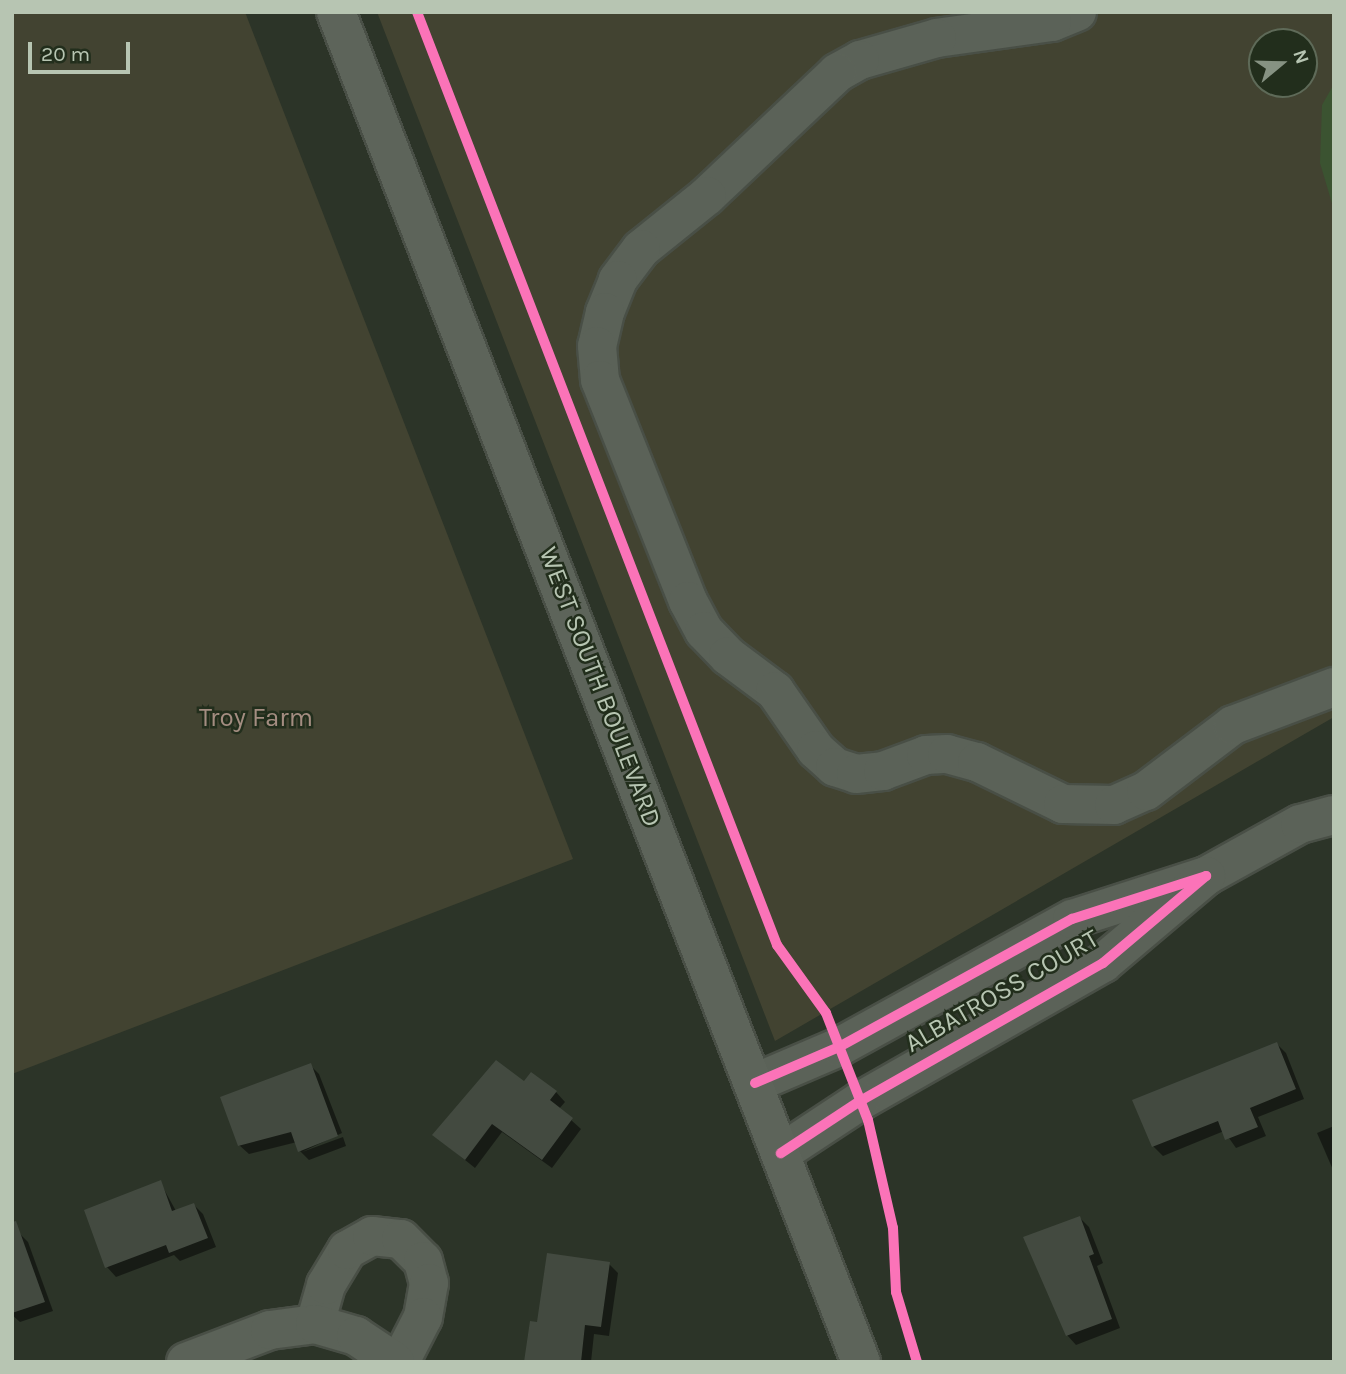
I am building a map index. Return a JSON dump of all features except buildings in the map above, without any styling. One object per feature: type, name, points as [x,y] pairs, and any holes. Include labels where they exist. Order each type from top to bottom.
[{"type":"main road","name":"WEST SOUTH BOULEVARD","points":[[336,12],[755,1083],[861,1362]]},
{"type":"street","points":[[1077,12],[1052,22],[937,38],[860,60],[837,72],[707,196],[641,249],[618,280],[605,312],[597,346],[600,380],[688,601],[704,631],[728,656],[775,691],[816,750],[835,767],[856,774],[883,771],[926,755],[947,754],[977,762],[1063,804],[1114,805],[1146,790],[1233,725],[1334,687]]},
{"type":"street","name":"ALBATROSS COURT","points":[[755,1083],[839,1047],[1072,919],[1206,876],[1300,824],[1334,815]]},
{"type":"street","name":"ALBATROSS COURT","points":[[782,1153],[992,1024],[1103,963],[1206,876]]},
{"type":"street","points":[[963,980],[992,1024]]},
{"type":"street","points":[[186,1362],[270,1330],[315,1324],[356,1336],[398,1362],[423,1317],[429,1283],[423,1261],[401,1239],[372,1236],[347,1250],[326,1285],[315,1324]]},
{"type":"green space","name":"Troy Farm","points":[[12,12],[245,12],[573,859],[12,1074]]},
{"type":"green space","points":[[377,12],[1334,12],[1334,717],[775,1041]]},
{"type":"shaded area","points":[[1334,84],[1334,210],[1320,163],[1322,105]]},
{"type":"cycle path","points":[[417,12],[777,945],[826,1013],[868,1120],[893,1228],[896,1292],[917,1362]]},
{"type":"cycle path","points":[[755,1083],[839,1047],[1072,919],[1206,876],[1103,963],[860,1101],[781,1153]]}]
